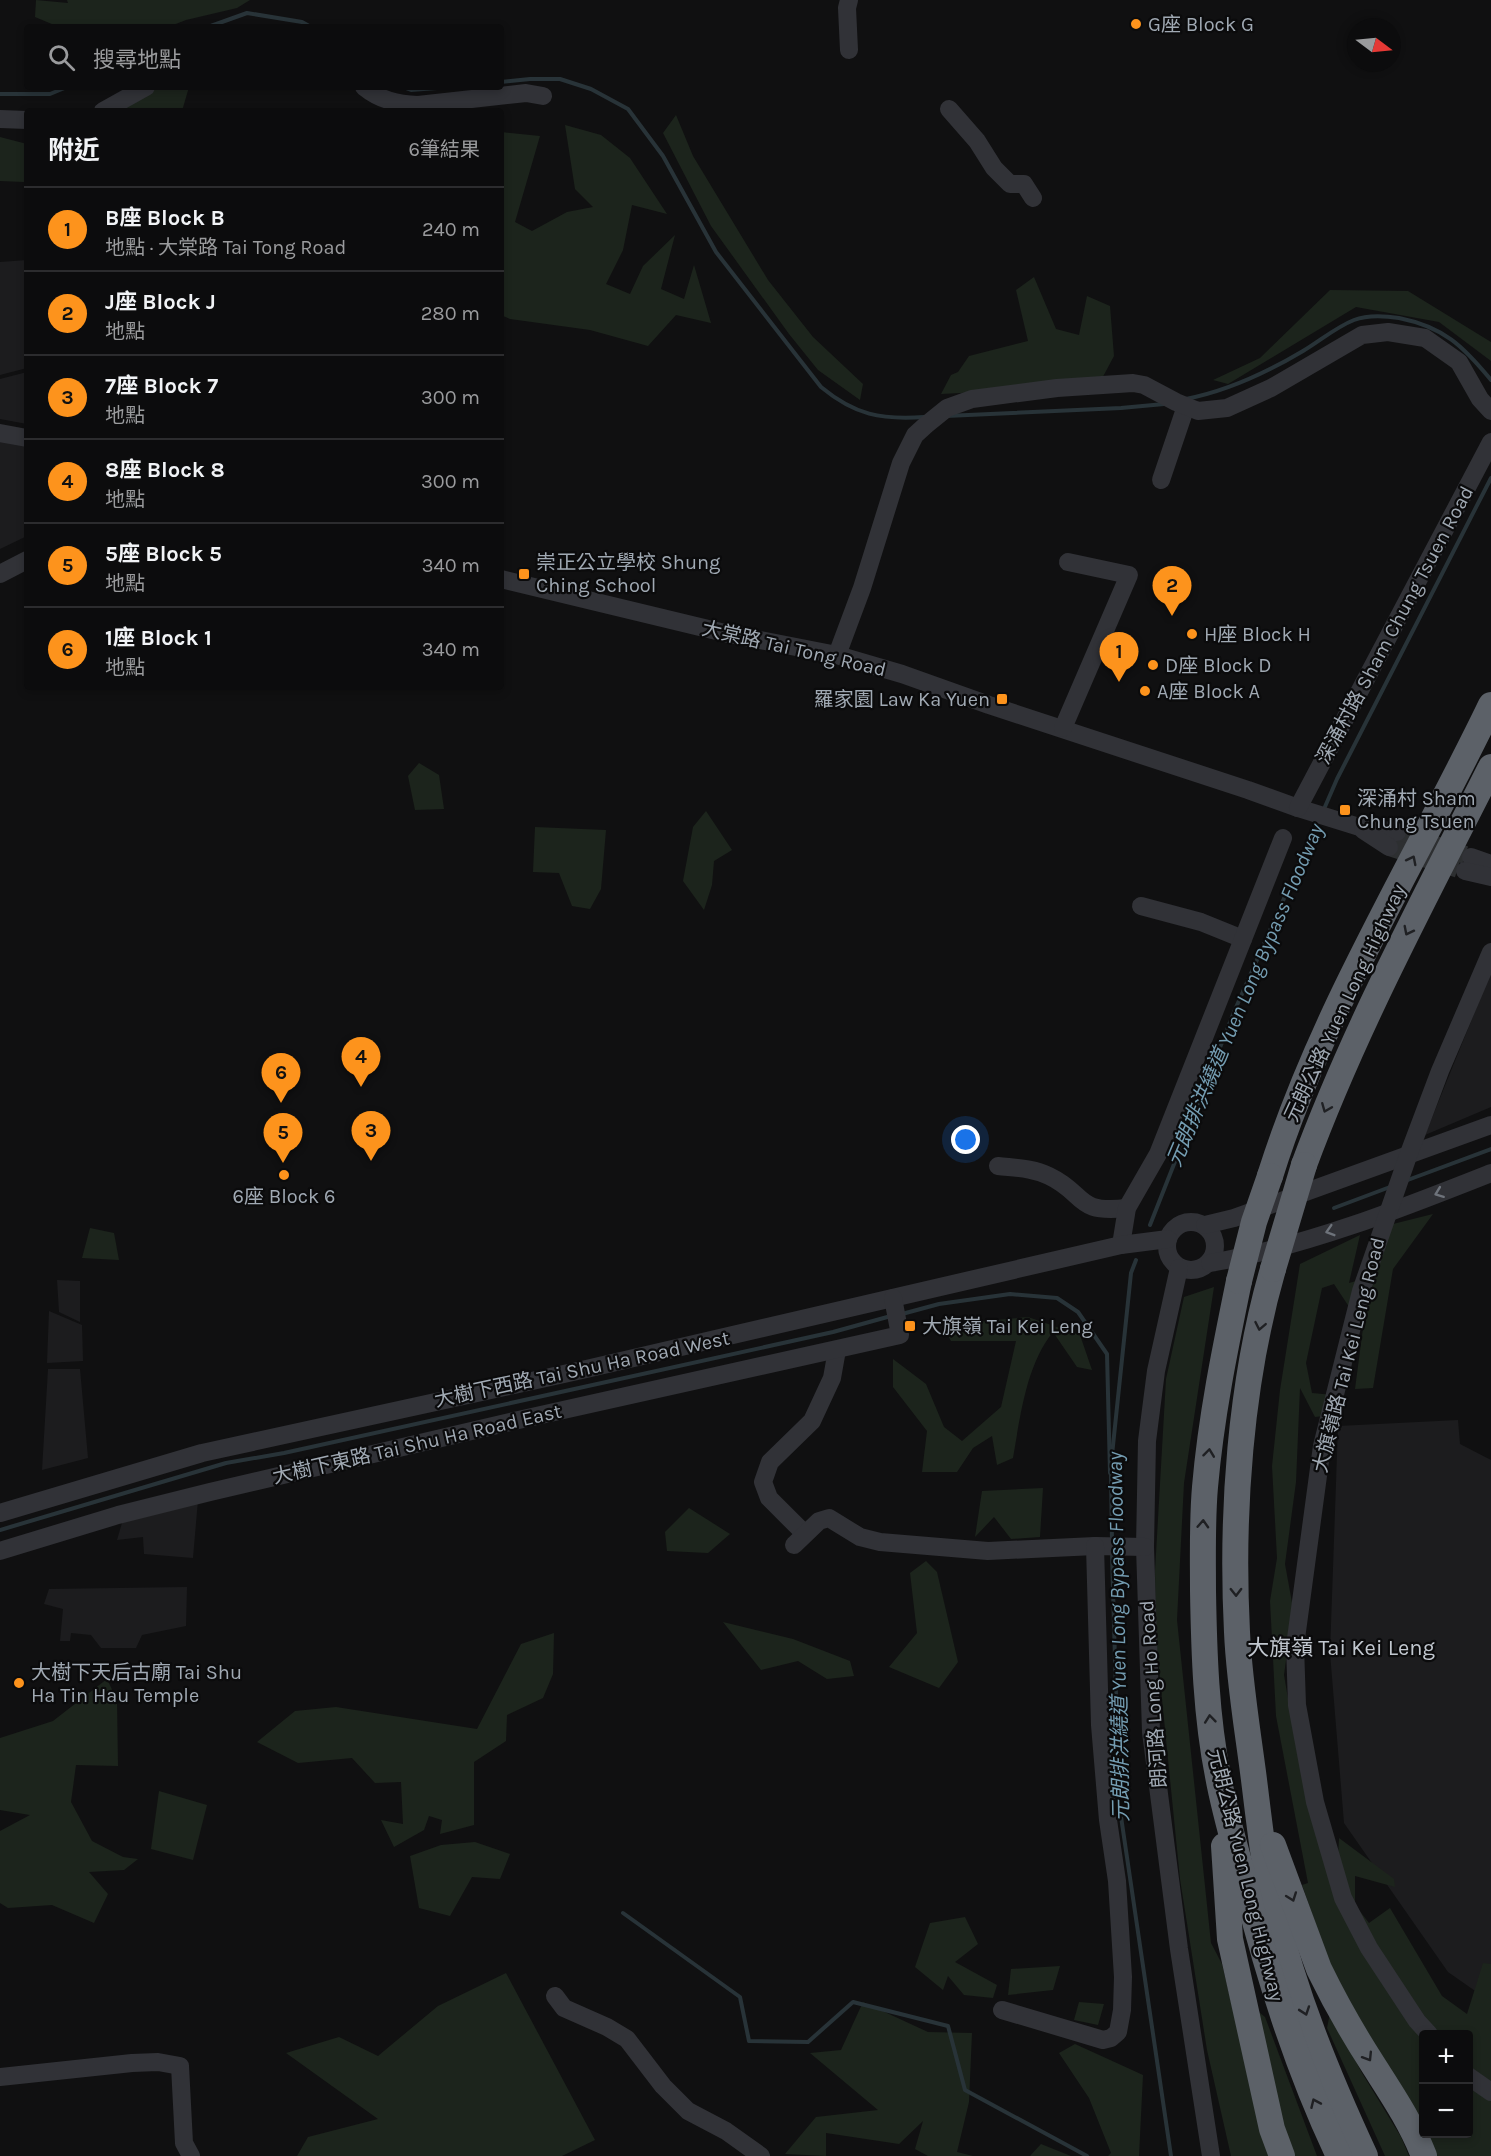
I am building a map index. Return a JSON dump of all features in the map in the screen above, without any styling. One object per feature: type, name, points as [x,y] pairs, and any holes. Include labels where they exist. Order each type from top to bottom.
[{"type":"highway","name":"元朗公路 Yuen Long Highway","points":[[1339,2156],[1311,2094],[1281,2011],[1257,1933],[1218,1777],[1204,1647],[1205,1487],[1213,1419],[1239,1281],[1254,1222],[1299,1095],[1345,994],[1491,705]]},
{"type":"highway","name":"元朗公路 Yuen Long Highway","points":[[1365,2156],[1326,2068],[1287,1956],[1266,1876],[1237,1633],[1237,1532],[1241,1458],[1249,1385],[1273,1269],[1304,1165],[1347,1055],[1491,767]]},
{"type":"highway","points":[[1218,1777],[1230,1939],[1267,2109],[1282,2156]]},
{"type":"highway","points":[[1257,1803],[1319,1969],[1344,2019],[1401,2106],[1424,2156]]},
{"type":"street","points":[[849,0],[847,8],[849,50]]},
{"type":"street","points":[[108,108],[141,90]]},
{"type":"street","points":[[368,90],[375,96],[399,104],[417,105],[533,99]]},
{"type":"street","points":[[949,109],[977,141],[994,168],[1010,184],[1024,184],[1033,198]]},
{"type":"street","points":[[0,119],[24,120]]},
{"type":"street","points":[[837,655],[862,588],[902,462],[915,435],[947,408],[972,399],[1133,383],[1159,392],[1192,408],[1227,408],[1271,388],[1362,335],[1388,332],[1425,338],[1445,351],[1459,362],[1480,399],[1491,411]]},
{"type":"street","points":[[1161,480],[1192,408]]},
{"type":"street","points":[[0,434],[24,438]]},
{"type":"street","name":"深涌村路 Sham Chung Tsuen Road","points":[[1298,808],[1491,442]]},
{"type":"street","points":[[0,574],[24,562]]},
{"type":"street","points":[[1063,728],[1129,575],[1068,562]]},
{"type":"street","name":"大棠路 Tai Tong Road","points":[[504,580],[729,634],[837,655],[902,674],[1393,840]]},
{"type":"street","points":[[1121,1245],[1127,1208],[1158,1154],[1283,838]]},
{"type":"street","points":[[1491,864],[1468,864],[1491,878]]},
{"type":"street","points":[[1141,906],[1202,922],[1243,939]]},
{"type":"street","name":"大旗嶺路 Tai Kei Leng Road","points":[[1425,2030],[1369,1948],[1343,1898],[1315,1802],[1297,1705],[1295,1646],[1322,1446],[1361,1291],[1388,1209],[1440,1071],[1491,952]]},
{"type":"street","name":"大樹下西路 Tai Shu Ha Road West","points":[[0,1513],[202,1453],[582,1370],[1121,1245],[1168,1239],[1175,1228],[1186,1222],[1205,1225],[1234,1218],[1406,1161],[1491,1125]]},
{"type":"street","points":[[998,1166],[1027,1169],[1051,1177],[1085,1205],[1092,1208],[1109,1210],[1127,1208]]},
{"type":"street","points":[[1168,1239],[1167,1250],[1171,1260],[1179,1268],[1190,1271],[1201,1269],[1210,1263],[1247,1255],[1491,1173]]},
{"type":"street","points":[[1205,1225],[1215,1239],[1214,1256],[1210,1263]]},
{"type":"street","name":"朗河路 Long Ho Road","points":[[1179,1268],[1156,1371],[1148,1441],[1141,1546],[1151,1738],[1179,1949],[1211,2156]]},
{"type":"street","name":"大樹下東路 Tai Shu Ha Road East","points":[[0,1551],[118,1515],[210,1492],[900,1335],[893,1298]]},
{"type":"street","points":[[837,1350],[832,1378],[812,1420],[770,1462],[762,1482],[769,1498],[799,1539],[819,1521],[829,1518],[860,1537],[880,1542],[988,1551],[1141,1546]]},
{"type":"street","points":[[1002,2010],[1103,2040],[1111,2038],[1118,2032],[1122,2010],[1123,1977],[1117,1881],[1108,1820],[1100,1725],[1095,1546]]},
{"type":"street","points":[[555,1996],[564,2008],[607,2027],[627,2039],[663,2086],[688,2111],[726,2131],[761,2156]]},
{"type":"street","points":[[0,2077],[132,2063],[158,2062],[180,2066],[184,2143],[191,2156]]},
{"type":"street","points":[[1473,2079],[1491,2092]]},
{"type":"shaded area","points":[[36,0],[68,3],[67,0],[250,0],[237,8],[176,24],[52,24],[35,17]]},
{"type":"shaded area","points":[[154,90],[188,90],[183,108],[122,108]]},
{"type":"shaded area","points":[[676,115],[693,156],[768,280],[813,337],[863,384],[860,400],[818,370],[789,334],[711,226],[663,133]]},
{"type":"shaded area","points":[[565,125],[601,135],[630,158],[667,214],[632,205],[623,250],[606,284],[630,294],[643,266],[675,235],[661,289],[684,299],[694,265],[711,323],[676,315],[648,346],[590,330],[504,316],[504,132],[540,136],[515,222],[532,231],[567,212],[593,207],[575,189]]},
{"type":"shaded area","points":[[0,137],[24,143],[24,182],[0,181]]},
{"type":"shaded area","points":[[24,260],[24,369],[0,375],[0,262]]},
{"type":"shaded area","points":[[1034,277],[1056,329],[1079,335],[1087,296],[1110,306],[1114,356],[1098,386],[941,394],[951,375],[958,372],[969,356],[1028,341],[1016,290]]},
{"type":"shaded area","points":[[1330,290],[1408,291],[1491,342],[1491,361],[1439,322],[1356,307],[1228,384],[1213,380],[1260,358]]},
{"type":"shaded area","points":[[24,373],[24,423],[0,419],[0,379]]},
{"type":"shaded area","points":[[0,440],[24,444],[24,537],[0,549]]},
{"type":"shaded area","points":[[419,763],[439,775],[444,809],[415,810],[408,776]]},
{"type":"shaded area","points":[[706,811],[732,850],[714,861],[712,885],[704,910],[683,881],[693,827]]},
{"type":"shaded area","points":[[535,827],[606,830],[601,889],[590,909],[572,906],[559,873],[533,872]]},
{"type":"shaded area","points":[[1491,972],[1491,1107],[1425,1135]]},
{"type":"shaded area","points":[[1433,1214],[1393,1269],[1373,1388],[1355,1389],[1363,1328],[1334,1284],[1322,1288],[1306,1363],[1312,1393],[1334,1395],[1334,1415],[1315,1417],[1300,1388],[1296,1482],[1285,1564],[1293,1608],[1284,1675],[1291,1716],[1338,1857],[1339,1838],[1394,1879],[1395,1887],[1355,1876],[1355,1905],[1369,1923],[1390,1908],[1442,1996],[1467,2014],[1483,1963],[1491,1964],[1491,2156],[1434,2156],[1427,2138],[1473,2138],[1473,2030],[1419,2030],[1419,2122],[1347,2000],[1331,1967],[1302,1885],[1308,1883],[1276,1716],[1270,1601],[1277,1558],[1272,1466],[1280,1390],[1300,1264],[1360,1235],[1349,1283],[1374,1276],[1393,1224]]},
{"type":"shaded area","points":[[90,1228],[114,1233],[119,1260],[82,1258]]},
{"type":"shaded area","points":[[57,1280],[80,1281],[80,1322],[59,1312]]},
{"type":"shaded area","points":[[1214,1287],[1184,1483],[1177,1620],[1211,1943],[1222,1964],[1262,2131],[1271,2156],[1231,2156],[1207,2050],[1180,1879],[1156,1639],[1155,1571],[1166,1379],[1184,1297]]},
{"type":"shaded area","points":[[49,1311],[82,1325],[83,1361],[47,1363]]},
{"type":"shaded area","points":[[1028,1317],[1080,1335],[1092,1370],[1077,1367],[1053,1332],[1036,1360],[1030,1376],[1013,1458],[997,1465],[992,1436],[973,1448],[957,1472],[922,1472],[927,1431],[893,1387],[893,1359],[926,1384],[944,1427],[962,1441],[1001,1407],[1016,1341],[951,1341],[942,1325]]},
{"type":"shaded area","points":[[48,1369],[80,1369],[88,1458],[42,1470]]},
{"type":"shaded area","points":[[1458,1420],[1460,1444],[1491,1460],[1491,2002],[1448,1972],[1344,1823],[1330,1653],[1338,1426]]},
{"type":"shaded area","points":[[1043,1488],[1040,1537],[1011,1539],[994,1517],[975,1537],[982,1491]]},
{"type":"shaded area","points":[[198,1500],[193,1558],[144,1554],[143,1537],[117,1540],[124,1516]]},
{"type":"shaded area","points":[[689,1508],[730,1534],[708,1553],[667,1551],[665,1532]]},
{"type":"shaded area","points":[[926,1561],[937,1572],[958,1662],[939,1688],[889,1667],[917,1633],[910,1573]]},
{"type":"shaded area","points":[[187,1587],[186,1626],[142,1635],[136,1648],[101,1648],[91,1635],[71,1633],[70,1641],[60,1641],[63,1609],[44,1604],[49,1589]]},
{"type":"shaded area","points":[[723,1622],[793,1639],[850,1661],[854,1676],[827,1679],[798,1661],[761,1670]]},
{"type":"shaded area","points":[[554,1633],[553,1674],[543,1698],[507,1715],[506,1741],[474,1762],[474,1825],[440,1834],[442,1820],[429,1816],[424,1830],[394,1847],[381,1820],[403,1824],[401,1782],[375,1783],[352,1758],[298,1763],[257,1742],[295,1711],[336,1707],[477,1729],[521,1644]]},
{"type":"shaded area","points":[[107,1679],[117,1700],[118,1766],[76,1765],[71,1802],[92,1841],[123,1857],[138,1859],[124,1870],[89,1872],[108,1894],[94,1923],[52,1905],[8,1908],[0,1903],[0,1831],[30,1815],[0,1810],[0,1738],[53,1721]]},
{"type":"shaded area","points":[[159,1791],[207,1805],[193,1860],[151,1849]]},
{"type":"shaded area","points":[[475,1842],[510,1854],[500,1879],[472,1877],[450,1916],[419,1908],[410,1856],[441,1845]]},
{"type":"shaded area","points":[[965,1917],[978,1944],[955,1962],[997,1985],[993,1998],[964,1995],[948,1976],[943,1990],[915,1967],[930,1923]]},
{"type":"shaded area","points":[[1060,1966],[1053,1990],[1008,1995],[1011,1969]]},
{"type":"shaded area","points":[[506,1973],[595,2140],[562,2156],[297,2156],[308,2137],[378,2119],[286,2053],[339,2037],[378,2056],[438,2006]]},
{"type":"shaded area","points":[[863,2002],[928,2032],[972,2033],[969,2102],[957,2152],[973,2156],[928,2156],[915,2149],[923,2121],[899,2144],[826,2133],[826,2156],[785,2154],[816,2117],[878,2110],[810,2053],[841,2050]]},
{"type":"shaded area","points":[[1079,2002],[1104,2004],[1098,2025],[1074,2020]]},
{"type":"shaded area","points":[[1254,2008],[1265,2017],[1317,2156],[1291,2156]]},
{"type":"shaded area","points":[[1330,2013],[1362,2073],[1401,2137],[1409,2156],[1385,2156],[1327,2028]]},
{"type":"shaded area","points":[[1075,2044],[1143,2075],[1139,2156],[1108,2156],[1111,2153],[1089,2098],[1059,2053]]},
{"type":"shaded area","points":[[1041,2144],[1071,2156],[1030,2156]]},
{"type":"waterway","points":[[216,24],[247,13],[306,24]]},
{"type":"waterway","points":[[504,82],[560,79],[591,89],[628,109],[663,156],[716,252],[821,387],[845,404],[869,414],[895,418],[924,417]]},
{"type":"waterway","points":[[0,94],[50,94],[60,90]]},
{"type":"waterway","points":[[1186,399],[1202,396],[1261,374],[1347,323],[1359,318],[1382,316],[1415,322],[1441,333],[1471,357],[1491,380]]},
{"type":"waterway","points":[[946,416],[1164,404]]},
{"type":"waterway","name":"元朗排洪繞道 Yuen Long Bypass Floodway","points":[[1324,809],[1337,779],[1491,478]]},
{"type":"waterway","name":"元朗排洪繞道 Yuen Long Bypass Floodway","points":[[1150,1225],[1234,1012],[1319,819]]},
{"type":"waterway","points":[[1405,1181],[1491,1149]]},
{"type":"waterway","points":[[1334,1208],[1390,1187]]},
{"type":"waterway","name":"元朗排洪繞道 Yuen Long Bypass Floodway","points":[[1112,1455],[1131,1273],[1136,1260]]},
{"type":"waterway","points":[[902,1314],[939,1304],[1010,1294],[1057,1298],[1078,1312],[1107,1354],[1110,1473]]},
{"type":"waterway","points":[[0,1530],[226,1463],[284,1453],[833,1332],[891,1316]]},
{"type":"waterway","name":"元朗排洪繞道 Yuen Long Bypass Floodway","points":[[1111,1472],[1112,1542]]},
{"type":"waterway","name":"元朗排洪繞道 Yuen Long Bypass Floodway","points":[[1112,1553],[1119,1803],[1171,2156]]},
{"type":"waterway","points":[[623,1913],[740,1997],[749,2041],[808,2042],[853,2002],[948,2026],[965,2090],[1087,2156]]},
{"type":"tunnel","points":[[1397,832],[1471,857]]},
{"type":"tunnel","points":[[1389,847],[1465,871]]},
{"type":"place","name":"G座 Block G","points":[[1136,24]]},
{"type":"place","name":"崇正公立學校 Shung Ching School","points":[[524,574]]},
{"type":"place","name":"J座 Block J","points":[[1172,616]]},
{"type":"place","name":"H座 Block H","points":[[1192,634]]},
{"type":"place","name":"D座 Block D","points":[[1153,665]]},
{"type":"place","name":"B座 Block B","points":[[1119,682]]},
{"type":"place","name":"A座 Block A","points":[[1145,691]]},
{"type":"place","name":"羅家園 Law Ka Yuen","points":[[1002,699]]},
{"type":"place","name":"深涌村 Sham Chung Tsuen","points":[[1345,810]]},
{"type":"place","name":"8座 Block 8","points":[[361,1087]]},
{"type":"place","name":"1座 Block 1","points":[[281,1103]]},
{"type":"place","name":"7座 Block 7","points":[[371,1161]]},
{"type":"place","name":"5座 Block 5","points":[[283,1163]]},
{"type":"place","name":"6座 Block 6","points":[[284,1175]]},
{"type":"place","name":"大旗嶺 Tai Kei Leng","points":[[910,1326]]},
{"type":"place","name":"大樹下天后古廟 Tai Shu Ha Tin Hau Temple","points":[[19,1683]]},
{"type":"district","name":"大旗嶺 Tai Kei Leng","points":[[1341,1648]]}]
